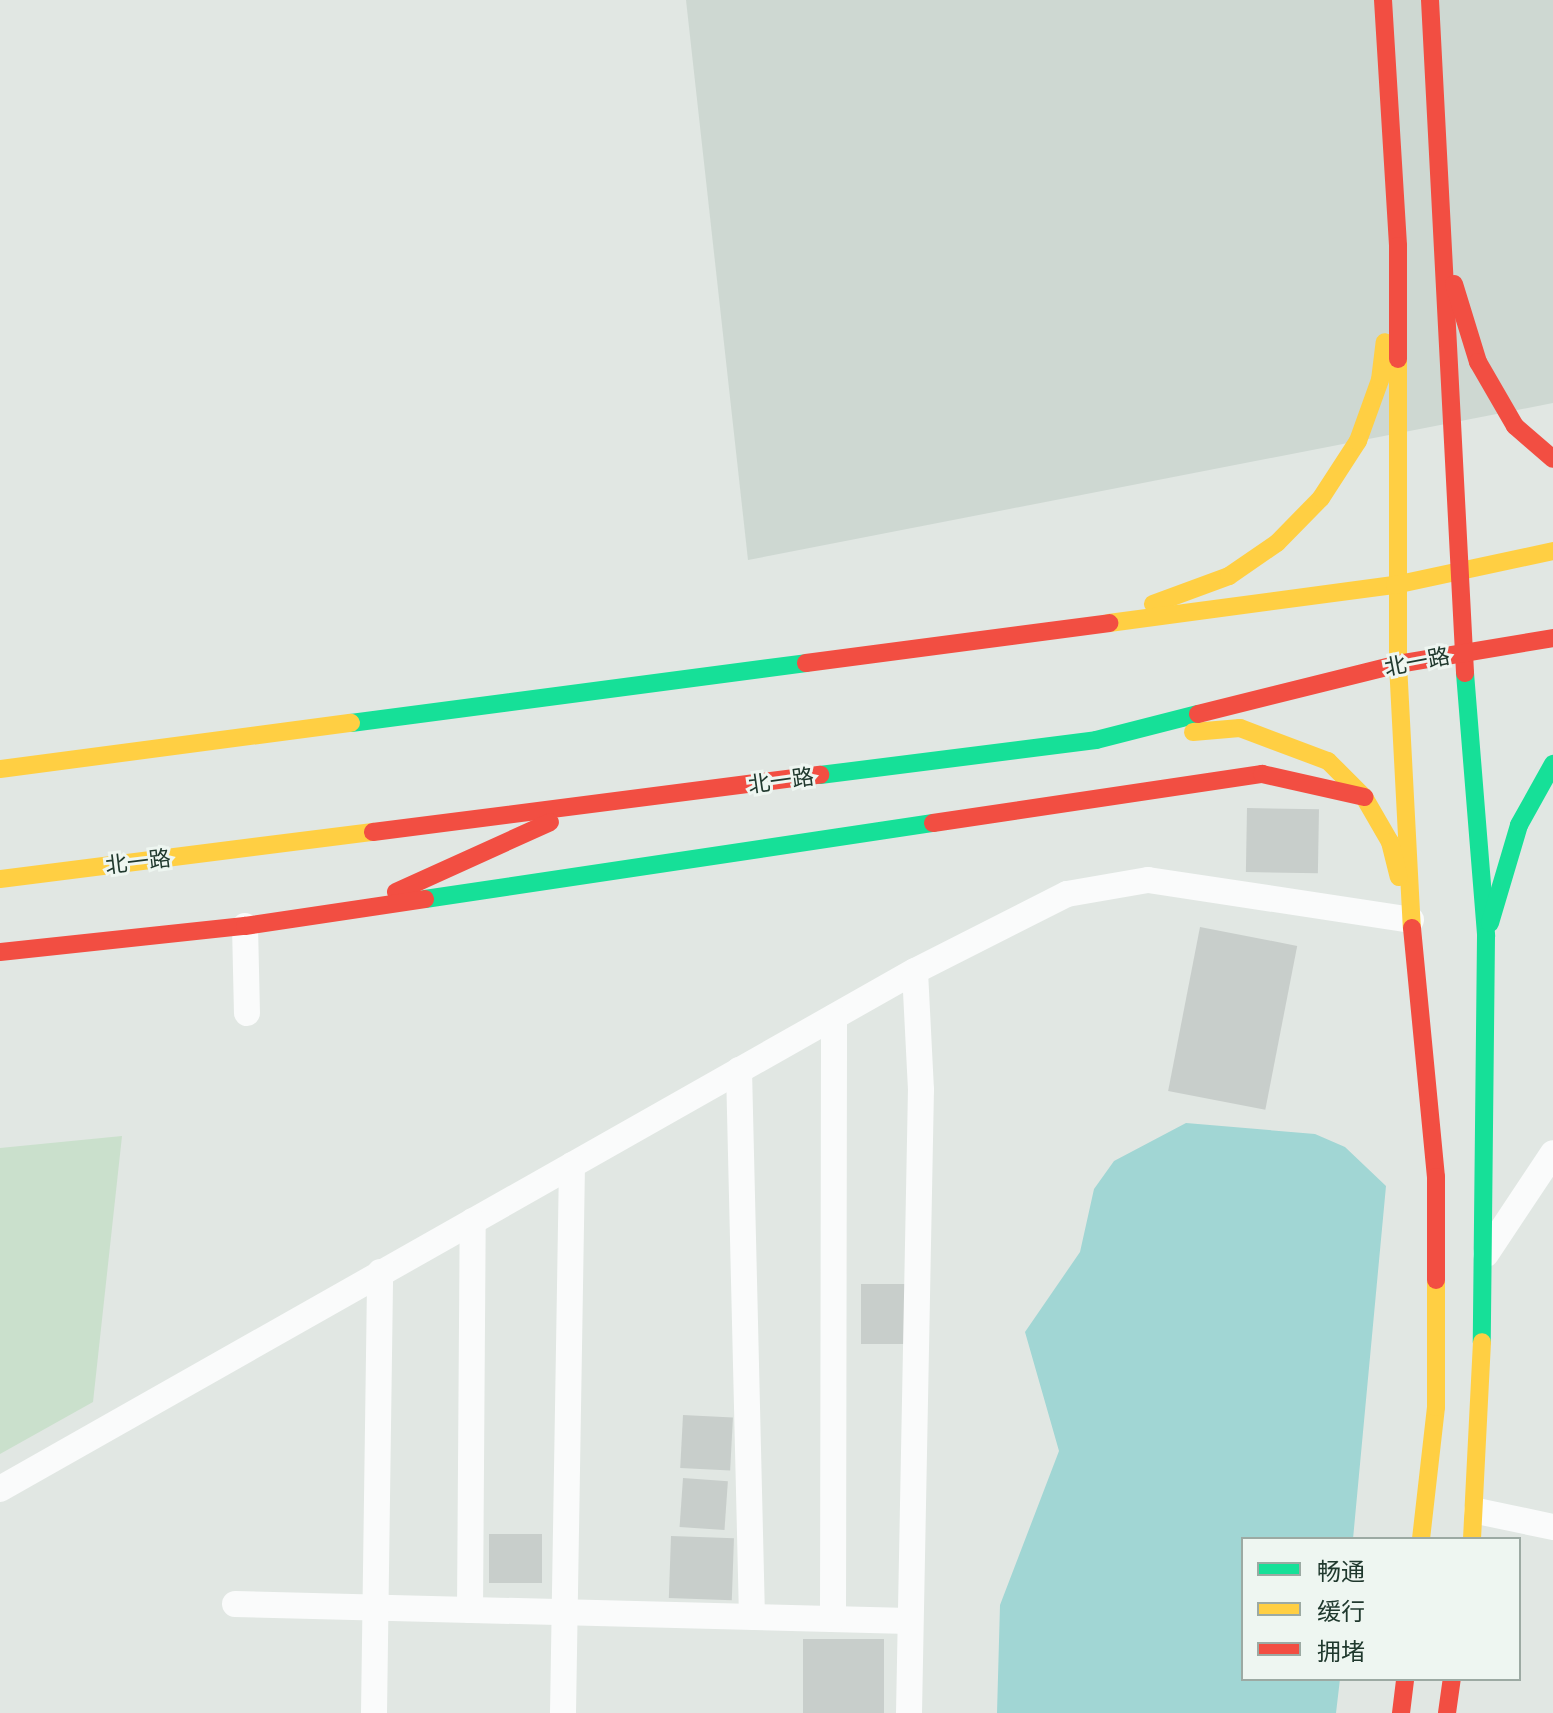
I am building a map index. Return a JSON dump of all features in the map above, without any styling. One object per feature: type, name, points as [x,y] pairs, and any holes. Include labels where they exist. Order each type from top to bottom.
[{"type":"main road","points":[[1383,0],[1398,246],[1395,585],[1398,664],[1411,920],[1436,1177],[1436,1407],[1421,1537]]},
{"type":"main road","points":[[1430,0],[1463,654],[1486,936],[1484,1257],[1477,1511],[1472,1537]]},
{"type":"main road","points":[[1085,629],[1229,576],[1277,543],[1321,498],[1358,441],[1380,380],[1398,246]]},
{"type":"main road","points":[[1443,246],[1478,362],[1515,426],[1553,459]]},
{"type":"main road","points":[[0,769],[1085,629],[1461,575],[1553,551]]},
{"type":"main road","name":"北一路","points":[[0,879],[580,808],[1096,740],[1398,664],[1553,638]]},
{"type":"main road","points":[[1096,740],[1240,728],[1328,761],[1364,797],[1390,842],[1411,920]]},
{"type":"main road","points":[[1486,936],[1519,825],[1553,764]]},
{"type":"main road","points":[[0,952],[245,926],[1262,774],[1364,797]]},
{"type":"main road","points":[[358,909],[580,808]]},
{"type":"main road","points":[[1401,1713],[1405,1681]]},
{"type":"main road","points":[[1447,1713],[1452,1681]]},
{"type":"street","points":[[0,1489],[915,971],[1067,894],[1148,880],[1411,920]]},
{"type":"street","points":[[245,926],[247,1013]]},
{"type":"street","points":[[909,1713],[921,1090],[915,971]]},
{"type":"street","points":[[833,1619],[834,1017]]},
{"type":"street","points":[[739,1070],[752,1617]]},
{"type":"street","points":[[1484,1257],[1553,1153]]},
{"type":"street","points":[[563,1713],[572,1165]]},
{"type":"street","points":[[470,1610],[473,1221]]},
{"type":"street","points":[[374,1713],[380,1272]]},
{"type":"street","points":[[1477,1511],[1553,1527]]},
{"type":"street","points":[[235,1604],[909,1621]]},
{"type":"shaded area","points":[[686,0],[1553,0],[1553,403],[748,560]]},
{"type":"green space","points":[[122,1136],[93,1402],[0,1454],[0,1148]]},
{"type":"water","points":[[1186,1123],[1315,1134],[1345,1147],[1386,1186],[1353,1537],[1241,1537],[1241,1681],[1340,1681],[1336,1713],[997,1713],[1000,1605],[1059,1451],[1025,1332],[1080,1252],[1094,1189],[1114,1161]]},
{"type":"building","points":[[1247,808],[1319,809],[1318,873],[1246,872]]},
{"type":"building","points":[[1200,927],[1297,946],[1265,1110],[1168,1091]]},
{"type":"building","points":[[861,1284],[910,1284],[910,1344],[861,1344]]},
{"type":"building","points":[[683,1415],[733,1418],[730,1471],[680,1468]]},
{"type":"building","points":[[683,1478],[728,1481],[724,1530],[680,1527]]},
{"type":"building","points":[[489,1534],[542,1534],[542,1583],[489,1583]]},
{"type":"building","points":[[671,1536],[734,1538],[732,1600],[669,1598]]},
{"type":"building","points":[[803,1639],[884,1639],[884,1713],[803,1713]]},
{"type":"traffic: fast","points":[[351,723],[806,663]]},
{"type":"traffic: fast","points":[[1465,673],[1486,936],[1482,1342]]},
{"type":"traffic: fast","points":[[820,775],[1096,740],[1198,714]]},
{"type":"traffic: fast","points":[[1490,923],[1519,825],[1553,764]]},
{"type":"traffic: fast","points":[[425,899],[933,823]]},
{"type":"traffic: slow","points":[[1153,604],[1229,576],[1277,543],[1321,498],[1358,441],[1380,380],[1385,342]]},
{"type":"traffic: slow","points":[[1398,359],[1398,664],[1412,928]]},
{"type":"traffic: slow","points":[[1109,623],[1395,585],[1553,551]]},
{"type":"traffic: slow","points":[[0,769],[351,723]]},
{"type":"traffic: slow","points":[[1193,732],[1240,728],[1328,761],[1364,797],[1390,842],[1399,877]]},
{"type":"traffic: slow","points":[[0,879],[373,832]]},
{"type":"traffic: slow","points":[[1421,1537],[1436,1407],[1436,1280]]},
{"type":"traffic: slow","points":[[1472,1537],[1482,1342]]},
{"type":"traffic: jam","points":[[1383,0],[1398,246],[1398,359]]},
{"type":"traffic: jam","points":[[1430,0],[1465,673]]},
{"type":"traffic: jam","points":[[1454,284],[1478,362],[1515,426],[1553,459]]},
{"type":"traffic: jam","points":[[806,663],[1109,623]]},
{"type":"traffic: jam","points":[[1198,714],[1398,664],[1553,638]]},
{"type":"traffic: jam","points":[[933,823],[1262,774],[1364,797]]},
{"type":"traffic: jam","points":[[373,832],[820,775]]},
{"type":"traffic: jam","points":[[396,892],[550,822]]},
{"type":"traffic: jam","points":[[0,952],[245,926],[425,899]]},
{"type":"traffic: jam","points":[[1412,928],[1436,1177],[1436,1280]]},
{"type":"traffic: jam","points":[[1401,1713],[1405,1681]]},
{"type":"traffic: jam","points":[[1447,1713],[1452,1681]]}]
